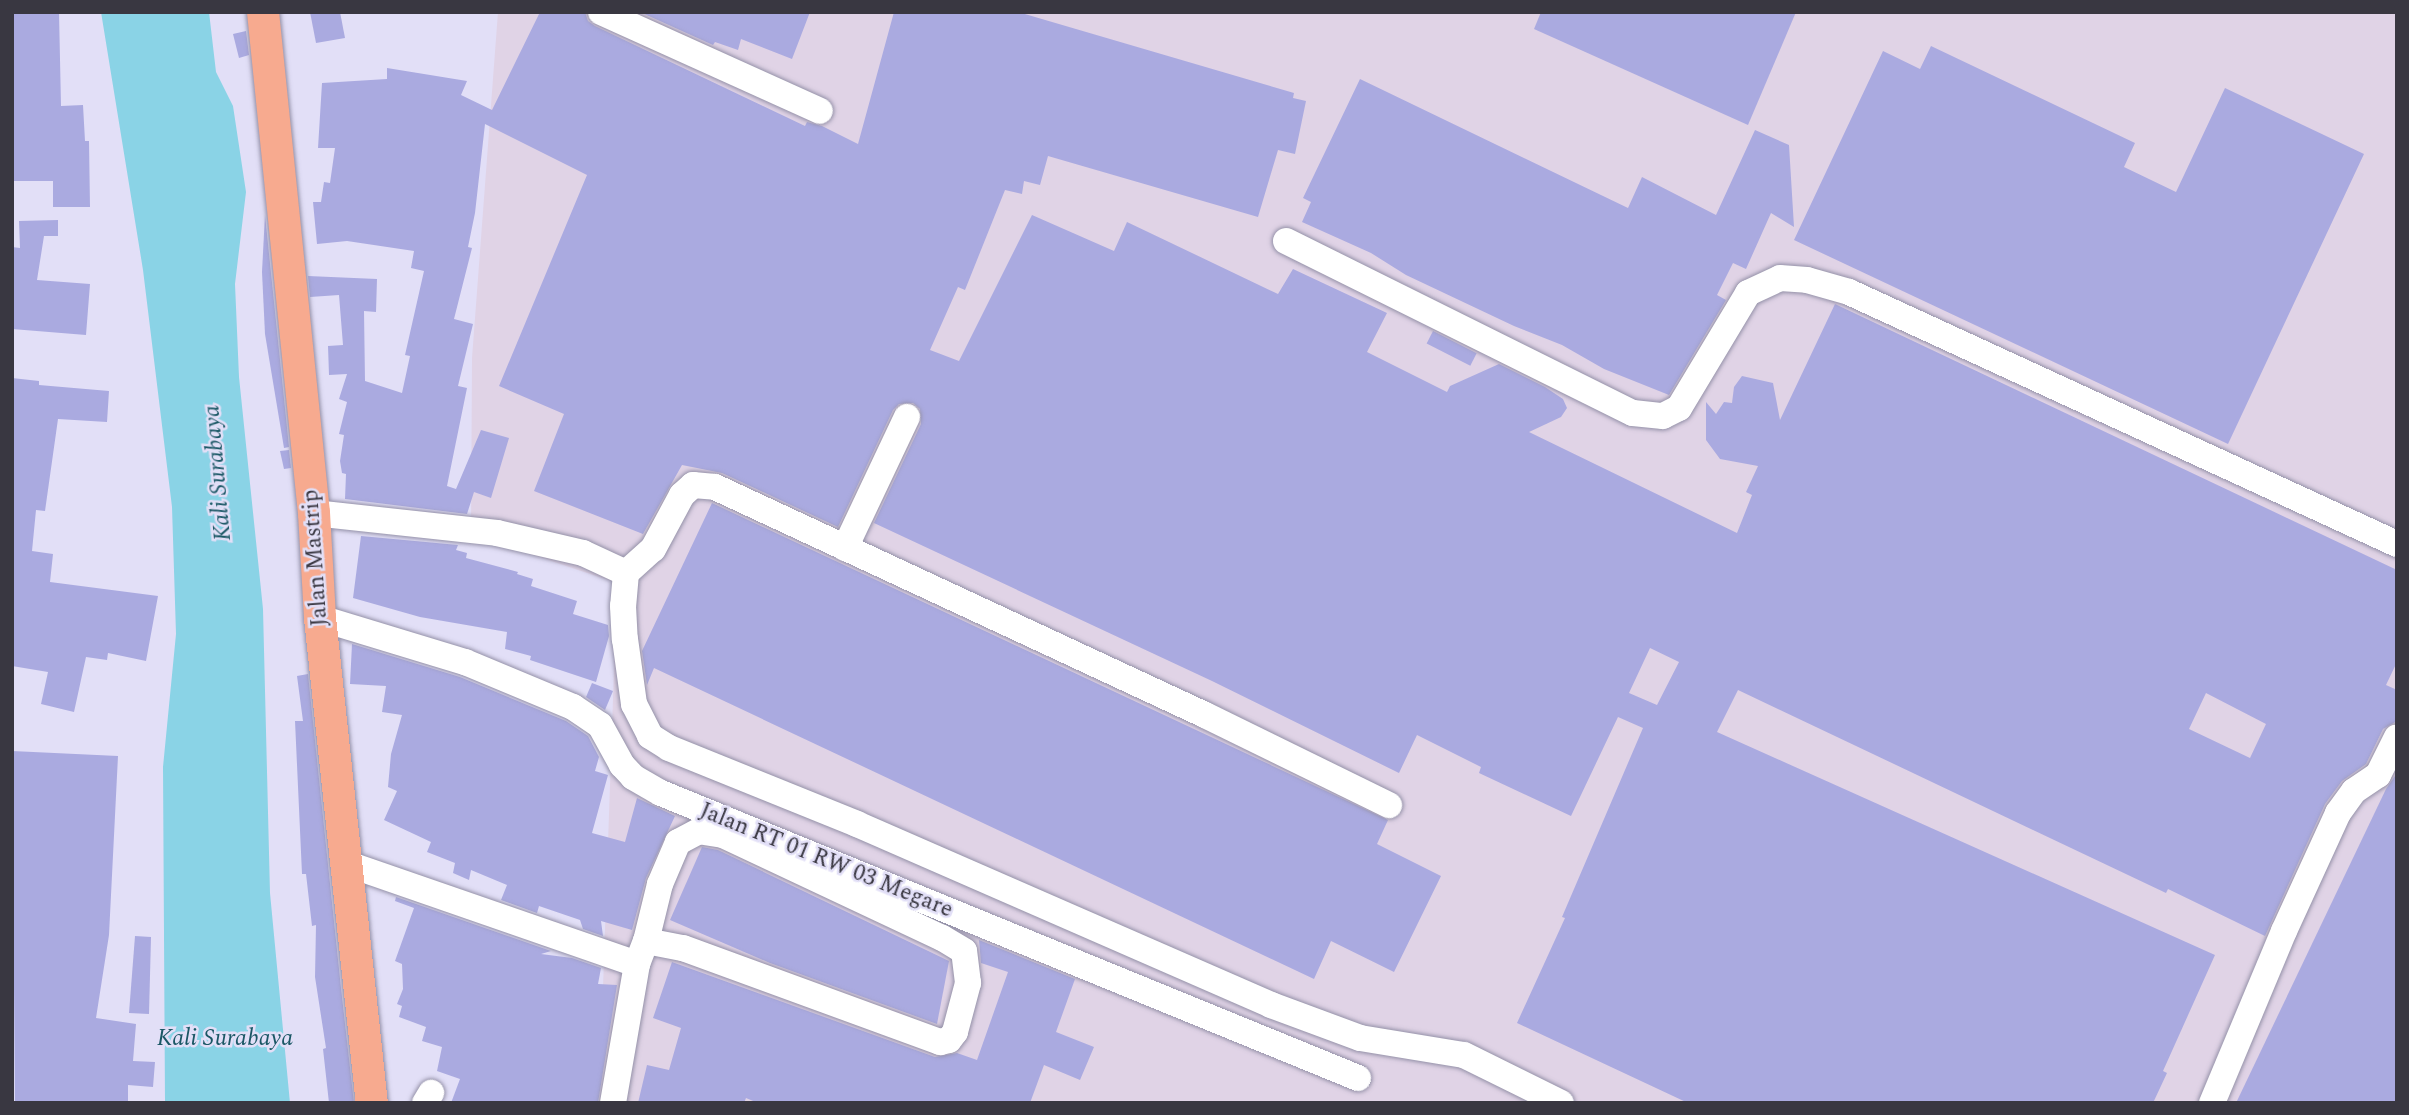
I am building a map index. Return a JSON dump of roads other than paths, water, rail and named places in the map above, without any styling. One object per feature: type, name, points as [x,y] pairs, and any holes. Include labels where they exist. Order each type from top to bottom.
[{"type":"main road","name":"Jalan Mastrip","points":[[264,12],[314,513],[320,618],[372,1103]]},
{"type":"street","points":[[601,12],[820,111]]},
{"type":"street","points":[[1286,241],[1633,413],[1663,416],[1679,408],[1748,293],[1780,278],[1807,280],[1849,292],[2397,544]]},
{"type":"street","points":[[845,548],[907,417]]},
{"type":"street","points":[[1390,806],[1205,715],[702,484],[693,485],[682,495],[653,549],[626,573],[623,606],[634,704],[650,736],[669,748],[857,824],[1271,1005],[1360,1038],[1464,1055],[1561,1103]]},
{"type":"street","points":[[314,513],[497,533],[583,553],[626,573]]},
{"type":"street","name":"Jalan RT 01 RW 03 Megare","points":[[320,618],[465,662],[573,707],[600,725],[622,765],[633,777],[661,793],[1358,1078]]},
{"type":"street","points":[[2212,1103],[2284,931],[2338,813],[2354,791],[2378,775],[2397,737]]},
{"type":"street","points":[[345,863],[642,953],[683,948],[940,1042],[949,1041],[955,1032],[968,983],[964,951],[942,938],[723,835],[699,831],[678,842],[660,884],[642,953],[613,1103]]},
{"type":"water","name":"Kali Surabaya","points":[[101,12],[209,12],[216,72],[233,106],[246,192],[235,284],[239,377],[263,609],[270,893],[290,1103],[165,1103],[163,767],[176,634],[172,507],[143,270]]}]
